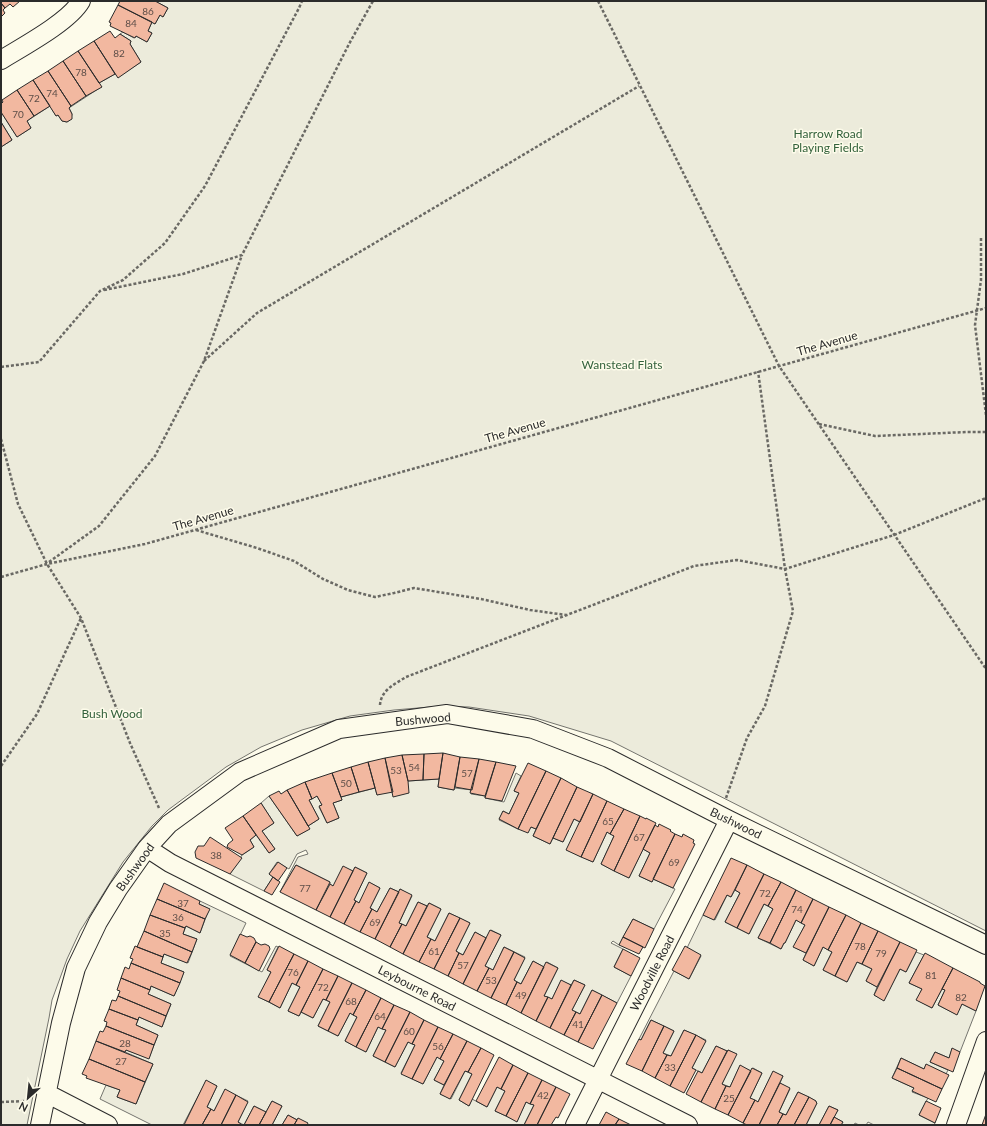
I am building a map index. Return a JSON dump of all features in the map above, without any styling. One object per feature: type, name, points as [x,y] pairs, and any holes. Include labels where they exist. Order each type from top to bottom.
[{"type":"street","points":[[1,60],[65,19],[81,1]]},
{"type":"street","name":"Bushwood","points":[[40,1125],[61,1023],[76,968],[98,922],[118,889],[147,848],[169,824],[240,772],[339,729],[446,714],[533,729],[608,758],[726,812],[986,945]]},
{"type":"street","name":"Woodville Road","points":[[575,1125],[599,1079],[726,812]]},
{"type":"street","name":"Leybourne Road","points":[[147,848],[170,863],[688,1125]]},
{"type":"street","points":[[956,1125],[986,1041]]},
{"type":"street","points":[[45,1097],[108,1125]]},
{"type":"path","points":[[1,367],[39,362],[100,291],[123,280],[165,242],[205,186],[302,1]]},
{"type":"path","points":[[1,578],[47,564],[99,526],[155,456],[204,361],[242,255],[349,44],[373,1]]},
{"type":"path","points":[[598,1],[779,366],[986,669]]},
{"type":"path","points":[[204,361],[257,313],[640,86]]},
{"type":"path","points":[[981,238],[981,280],[975,325],[986,415]]},
{"type":"path","points":[[100,291],[183,274],[242,255]]},
{"type":"path","name":"The Avenue","points":[[47,564],[145,544],[986,308]]},
{"type":"path","points":[[726,812],[747,738],[765,706],[793,611],[785,569],[758,372]]},
{"type":"path","points":[[819,424],[875,436],[986,432]]},
{"type":"path","points":[[1,439],[18,504],[47,564],[81,618],[130,743],[162,814]]},
{"type":"path","points":[[378,723],[380,698],[388,688],[406,677],[694,566],[737,560],[785,569],[894,535],[986,498]]},
{"type":"path","points":[[195,530],[257,548],[294,561],[323,579],[348,590],[375,597],[414,588],[481,599],[530,610],[567,615]]},
{"type":"path","points":[[1,766],[37,714],[81,618]]},
{"type":"path","points":[[1,1102],[45,1097]]},
{"type":"green space","name":"Wanstead Flats","points":[[155,1],[986,1],[986,931],[611,741],[529,716],[469,707],[442,706],[394,710],[350,716],[302,730],[261,747],[226,767],[168,810],[152,826],[123,862],[80,931],[67,959],[52,1000],[27,1125],[1,1125],[1,147],[12,140],[1,122],[1,112],[17,137],[31,128],[27,121],[50,106],[56,116],[58,115],[62,121],[67,122],[71,119],[72,114],[69,108],[101,87],[99,83],[115,74],[118,77],[141,62],[130,44],[131,41],[120,34],[123,32],[134,38],[136,36],[147,42],[152,33],[148,31],[152,22],[155,24],[160,15],[163,17],[168,8]]},
{"type":"green space","points":[[516,773],[521,776],[514,791],[519,793],[509,814],[503,811],[499,820],[518,829],[531,827],[536,829],[533,836],[550,844],[553,838],[563,842],[574,819],[580,822],[567,850],[593,862],[607,832],[614,836],[601,864],[629,878],[643,849],[650,853],[639,876],[652,882],[653,879],[675,889],[654,929],[633,919],[619,945],[613,941],[611,943],[623,949],[614,967],[631,976],[617,1003],[592,990],[580,1014],[572,1010],[585,985],[574,980],[571,985],[561,981],[552,999],[544,996],[558,968],[547,962],[544,967],[533,961],[521,984],[514,980],[525,957],[504,947],[493,970],[485,966],[501,935],[491,930],[486,938],[475,932],[463,955],[456,951],[470,923],[449,913],[435,941],[427,937],[441,909],[429,903],[427,906],[418,902],[406,926],[399,923],[412,896],[400,889],[399,892],[390,888],[377,912],[370,908],[380,888],[370,883],[359,903],[354,900],[367,873],[355,867],[353,871],[333,886],[330,882],[296,865],[280,892],[298,857],[308,854],[306,850],[297,854],[289,869],[277,862],[269,874],[273,877],[264,891],[230,874],[242,855],[254,847],[250,840],[256,835],[269,853],[275,849],[262,831],[274,823],[261,803],[269,796],[297,836],[309,829],[308,826],[319,819],[309,800],[317,796],[322,805],[319,807],[327,823],[339,818],[333,803],[342,800],[341,797],[375,788],[377,795],[408,781],[439,779],[438,787],[454,790],[455,788],[472,790],[471,794],[485,796],[485,798],[504,802]]},
{"type":"green space","points":[[735,890],[740,893],[725,922],[749,934],[764,904],[773,909],[758,938],[781,949],[796,920],[805,925],[794,947],[806,953],[803,960],[814,966],[823,947],[832,952],[823,970],[847,982],[857,962],[872,969],[866,981],[877,987],[874,995],[884,1000],[900,969],[906,972],[916,952],[924,955],[909,983],[922,989],[917,1000],[932,1008],[942,989],[945,990],[938,1005],[956,1014],[962,1004],[976,1011],[960,1052],[952,1049],[949,1058],[935,1052],[930,1062],[948,1070],[946,1074],[926,1065],[924,1069],[901,1058],[892,1078],[914,1088],[912,1092],[928,1098],[919,1115],[935,1123],[934,1125],[874,1125],[868,1122],[866,1125],[859,1125],[855,1123],[854,1125],[841,1125],[843,1122],[834,1117],[838,1110],[829,1106],[819,1125],[806,1125],[817,1103],[816,1101],[798,1092],[786,1115],[779,1112],[790,1089],[780,1083],[783,1076],[773,1072],[758,1102],[750,1098],[762,1073],[753,1068],[751,1071],[740,1066],[730,1087],[722,1084],[736,1054],[716,1046],[702,1073],[692,1068],[706,1040],[684,1030],[671,1056],[663,1053],[674,1031],[651,1020],[641,1040],[639,1039],[674,971],[689,979],[701,956],[687,948],[703,915],[715,920],[727,895],[731,897]]},
{"type":"green space","points":[[200,901],[246,923],[230,956],[262,972],[276,946],[278,947],[267,970],[271,972],[259,997],[280,1008],[292,983],[300,987],[288,1011],[299,1016],[301,1012],[313,1018],[323,999],[330,1002],[318,1026],[338,1036],[350,1013],[357,1017],[345,1041],[366,1052],[378,1027],[386,1030],[373,1056],[395,1067],[408,1042],[415,1045],[401,1073],[423,1084],[437,1057],[444,1061],[434,1080],[444,1085],[440,1094],[451,1099],[465,1071],[472,1074],[459,1100],[469,1106],[472,1099],[487,1107],[497,1087],[505,1091],[495,1111],[517,1121],[526,1102],[534,1105],[524,1125],[307,1125],[288,1115],[282,1125],[272,1125],[282,1106],[272,1101],[266,1112],[254,1106],[244,1125],[238,1122],[248,1101],[225,1090],[214,1111],[207,1107],[217,1086],[206,1081],[183,1125],[152,1125],[100,1099],[106,1085],[120,1090],[117,1097],[136,1104],[153,1064],[125,1052],[126,1050],[149,1058],[158,1035],[136,1025],[139,1017],[162,1027],[171,1004],[148,994],[151,986],[174,996],[184,972],[161,963],[164,954],[188,963],[197,939],[183,934],[186,926],[200,933],[209,909],[199,904]]},
{"type":"building","points":[[1,1],[20,1],[13,7],[10,4],[5,8]]},
{"type":"building","points":[[120,1],[155,1],[168,8],[163,17],[160,15],[155,24],[118,5]]},
{"type":"building","points":[[1,3],[5,8],[3,10],[5,13],[1,17]]},
{"type":"building","points":[[118,5],[152,22],[148,31],[152,33],[147,42],[110,26],[111,23],[109,22]]},
{"type":"building","points":[[110,31],[115,38],[120,34],[131,41],[130,44],[141,62],[118,78],[94,41]]},
{"type":"building","points":[[94,41],[115,74],[99,83],[78,51]]},
{"type":"building","points":[[78,51],[102,87],[86,96],[63,61]]},
{"type":"building","points":[[63,61],[86,96],[71,106],[48,71]]},
{"type":"building","points":[[48,71],[71,106],[69,108],[72,114],[72,119],[67,122],[62,121],[58,115],[56,116],[33,80]]},
{"type":"building","points":[[33,80],[50,106],[34,116],[17,90]]},
{"type":"building","points":[[17,90],[34,116],[27,121],[31,128],[17,137],[1,112],[1,104],[3,102],[2,100]]},
{"type":"building","points":[[1,122],[12,140],[1,147]]},
{"type":"building","points":[[443,753],[460,757],[454,790],[438,787]]},
{"type":"building","points":[[443,753],[439,779],[423,780],[424,754]]},
{"type":"building","points":[[424,754],[423,780],[408,781],[402,755]]},
{"type":"building","points":[[402,755],[409,793],[393,797],[385,758]]},
{"type":"building","points":[[460,757],[479,759],[472,790],[455,787]]},
{"type":"building","points":[[385,758],[393,792],[377,795],[368,762]]},
{"type":"building","points":[[479,759],[496,762],[485,796],[470,793]]},
{"type":"building","points":[[368,762],[375,788],[359,792],[351,767]]},
{"type":"building","points":[[496,762],[516,766],[502,801],[485,798]]},
{"type":"building","points":[[528,763],[546,771],[518,829],[499,819],[503,811],[509,814],[519,793],[514,791]]},
{"type":"building","points":[[351,767],[359,792],[341,797],[332,773]]},
{"type":"building","points":[[546,771],[561,778],[536,829],[531,827],[528,833],[518,829]]},
{"type":"building","points":[[332,773],[342,800],[333,803],[339,818],[327,823],[319,806],[322,805],[317,796],[312,799],[305,782]]},
{"type":"building","points":[[561,778],[577,787],[550,844],[533,836]]},
{"type":"building","points":[[305,782],[312,799],[309,800],[319,819],[308,826],[287,790]]},
{"type":"building","points":[[577,787],[593,794],[580,822],[574,819],[563,842],[553,838]]},
{"type":"building","points":[[287,790],[310,829],[297,836],[269,796],[279,791],[281,794]]},
{"type":"building","points":[[593,794],[607,801],[581,857],[566,850]]},
{"type":"building","points":[[607,801],[624,809],[610,834],[607,832],[593,862],[581,857]]},
{"type":"building","points":[[261,803],[274,823],[262,831],[275,849],[269,853],[243,816]]},
{"type":"building","points":[[624,809],[640,816],[614,871],[601,864],[614,836],[610,834]]},
{"type":"building","points":[[243,816],[256,835],[250,840],[254,847],[242,855],[227,847],[233,840],[225,828]]},
{"type":"building","points":[[640,816],[656,823],[629,878],[614,871]]},
{"type":"building","points":[[659,824],[671,830],[670,831],[675,834],[652,882],[639,876],[650,853],[643,849],[655,825],[658,827]]},
{"type":"building","points":[[675,834],[682,837],[683,834],[694,840],[693,843],[695,844],[673,888],[653,879]]},
{"type":"building","points":[[210,837],[242,858],[230,874],[196,858],[195,852],[198,846],[204,846]]},
{"type":"building","points":[[731,858],[747,865],[731,897],[727,895],[714,920],[703,915]]},
{"type":"building","points":[[278,862],[287,868],[278,881],[269,874]]},
{"type":"building","points":[[296,865],[330,882],[316,910],[280,892]]},
{"type":"building","points":[[747,865],[764,874],[737,928],[725,922],[740,893],[735,890]]},
{"type":"building","points":[[343,866],[353,871],[330,917],[316,910],[330,884],[333,886]]},
{"type":"building","points":[[355,867],[367,873],[354,900],[356,901],[344,924],[330,917]]},
{"type":"building","points":[[764,874],[781,882],[768,906],[764,904],[749,934],[737,928]]},
{"type":"building","points":[[273,877],[280,882],[272,895],[264,891]]},
{"type":"building","points":[[369,882],[380,888],[370,908],[372,909],[360,932],[344,924],[356,901],[359,903]]},
{"type":"building","points":[[781,882],[796,890],[770,943],[758,938],[773,909],[768,906]]},
{"type":"building","points":[[164,883],[200,901],[199,904],[210,909],[205,919],[157,899]]},
{"type":"building","points":[[390,888],[399,892],[375,939],[360,932],[372,909],[377,912]]},
{"type":"building","points":[[400,889],[412,895],[399,923],[402,924],[390,947],[375,939]]},
{"type":"building","points":[[796,890],[813,899],[801,923],[796,920],[781,949],[770,943]]},
{"type":"building","points":[[157,899],[205,919],[200,933],[186,926],[185,928],[150,915]]},
{"type":"building","points":[[813,899],[829,907],[806,953],[793,947],[805,925],[801,923]]},
{"type":"building","points":[[418,902],[427,906],[403,954],[390,947],[402,924],[406,926]]},
{"type":"building","points":[[429,903],[441,909],[427,937],[431,939],[419,962],[403,954]]},
{"type":"building","points":[[829,907],[846,915],[828,950],[823,947],[814,966],[803,960]]},
{"type":"building","points":[[449,913],[460,918],[434,969],[419,962],[431,939],[435,941]]},
{"type":"building","points":[[150,915],[185,928],[183,934],[197,939],[192,952],[144,931]]},
{"type":"building","points":[[846,915],[861,923],[835,976],[823,970],[832,952],[828,950]]},
{"type":"building","points":[[460,918],[470,923],[456,951],[459,953],[448,976],[434,969]]},
{"type":"building","points":[[633,919],[654,929],[645,948],[623,937]]},
{"type":"building","points":[[861,923],[878,931],[862,964],[857,962],[847,982],[835,976]]},
{"type":"building","points":[[490,930],[501,935],[485,966],[489,968],[477,991],[463,984]]},
{"type":"building","points":[[144,931],[192,952],[187,963],[164,954],[163,957],[137,947]]},
{"type":"building","points":[[878,931],[900,942],[877,987],[866,981],[872,969],[862,964]]},
{"type":"building","points":[[475,932],[486,938],[463,984],[448,976],[459,953],[463,955]]},
{"type":"building","points":[[240,934],[254,938],[256,942],[245,963],[230,955]]},
{"type":"building","points":[[623,937],[643,947],[639,954],[619,945]]},
{"type":"building","points":[[256,942],[261,945],[265,944],[269,946],[270,949],[259,971],[245,963]]},
{"type":"building","points":[[900,942],[917,950],[906,972],[900,969],[884,1001],[874,995]]},
{"type":"building","points":[[135,946],[163,957],[161,963],[184,972],[180,983],[131,963],[133,959],[130,958]]},
{"type":"building","points":[[279,946],[294,954],[269,1002],[258,997],[271,972],[267,970]]},
{"type":"building","points":[[685,946],[701,955],[689,979],[672,970]]},
{"type":"building","points":[[504,947],[514,952],[491,998],[477,991],[489,968],[493,970]]},
{"type":"building","points":[[623,949],[640,958],[631,976],[614,967]]},
{"type":"building","points":[[514,952],[525,958],[514,980],[517,982],[506,1005],[491,998]]},
{"type":"building","points":[[925,953],[953,968],[932,1008],[916,1000],[922,989],[909,983]]},
{"type":"building","points":[[294,954],[308,961],[296,985],[292,983],[280,1008],[269,1002]]},
{"type":"building","points":[[308,961],[323,969],[299,1016],[288,1011],[300,987],[296,985]]},
{"type":"building","points":[[533,961],[544,967],[521,1013],[506,1005],[517,982],[521,984]]},
{"type":"building","points":[[546,962],[558,968],[544,996],[548,997],[536,1021],[521,1013]]},
{"type":"building","points":[[131,963],[180,983],[174,996],[151,986],[150,990],[121,978],[125,967],[129,969]]},
{"type":"building","points":[[953,968],[985,986],[976,1011],[962,1004],[957,1015],[938,1005],[945,990],[942,989]]},
{"type":"building","points":[[323,969],[338,976],[326,1000],[323,999],[313,1018],[301,1012]]},
{"type":"building","points":[[338,976],[352,983],[328,1031],[318,1026],[330,1002],[326,1000]]},
{"type":"building","points":[[121,978],[150,990],[148,994],[171,1004],[166,1016],[118,996],[120,991],[117,990]]},
{"type":"building","points":[[561,980],[571,985],[550,1028],[536,1021],[548,997],[552,999]]},
{"type":"building","points":[[574,980],[585,985],[572,1010],[576,1012],[564,1035],[550,1028]]},
{"type":"building","points":[[352,983],[366,990],[353,1015],[350,1013],[338,1036],[328,1031]]},
{"type":"building","points":[[366,990],[381,998],[356,1047],[345,1041],[357,1017],[353,1015]]},
{"type":"building","points":[[592,990],[602,995],[578,1042],[564,1035],[576,1012],[580,1014]]},
{"type":"building","points":[[602,995],[617,1003],[593,1049],[578,1042]]},
{"type":"building","points":[[118,996],[166,1016],[162,1027],[139,1017],[138,1020],[109,1009],[112,1000],[116,1001]]},
{"type":"building","points":[[381,998],[394,1005],[382,1029],[378,1027],[366,1052],[356,1047]]},
{"type":"building","points":[[394,1005],[410,1012],[385,1062],[373,1056],[386,1030],[382,1029]]},
{"type":"building","points":[[109,1009],[138,1020],[136,1025],[158,1035],[154,1045],[106,1026],[107,1022],[104,1021]]},
{"type":"building","points":[[410,1012],[424,1020],[412,1044],[408,1042],[395,1067],[385,1062]]},
{"type":"building","points":[[424,1020],[438,1027],[412,1079],[401,1074],[415,1045],[412,1044]]},
{"type":"building","points":[[651,1020],[664,1026],[642,1071],[626,1064]]},
{"type":"building","points":[[106,1026],[154,1045],[149,1059],[96,1041],[100,1031],[103,1032]]},
{"type":"building","points":[[664,1026],[674,1031],[663,1053],[667,1055],[655,1078],[642,1071]]},
{"type":"building","points":[[438,1027],[453,1034],[440,1059],[437,1057],[423,1084],[412,1079]]},
{"type":"building","points":[[684,1030],[696,1035],[670,1086],[655,1078],[667,1055],[671,1056]]},
{"type":"building","points":[[453,1034],[467,1041],[444,1085],[434,1080],[444,1061],[440,1059]]},
{"type":"building","points":[[696,1035],[706,1041],[692,1068],[696,1070],[684,1093],[670,1086]]},
{"type":"building","points":[[96,1041],[153,1064],[145,1082],[89,1059]]},
{"type":"building","points":[[467,1041],[481,1048],[468,1072],[465,1071],[450,1099],[440,1094]]},
{"type":"building","points":[[716,1046],[727,1051],[701,1102],[686,1094],[698,1071],[702,1073]]},
{"type":"building","points":[[481,1048],[494,1055],[469,1106],[459,1100],[472,1074],[468,1072]]},
{"type":"building","points":[[952,1048],[960,1052],[953,1072],[930,1062],[935,1052],[949,1058]]},
{"type":"building","points":[[728,1050],[737,1054],[722,1084],[726,1086],[715,1109],[701,1102]]},
{"type":"building","points":[[499,1057],[513,1065],[501,1089],[497,1087],[487,1107],[476,1101]]},
{"type":"building","points":[[901,1058],[924,1069],[926,1064],[949,1075],[942,1089],[897,1068]]},
{"type":"building","points":[[89,1059],[145,1082],[136,1104],[117,1097],[120,1090],[86,1078],[87,1076],[82,1074]]},
{"type":"building","points":[[513,1065],[528,1073],[506,1116],[495,1111],[505,1091],[501,1089]]},
{"type":"building","points":[[740,1065],[751,1071],[728,1115],[715,1109],[726,1086],[730,1087]]},
{"type":"building","points":[[752,1068],[762,1073],[750,1098],[755,1100],[743,1123],[728,1115]]},
{"type":"building","points":[[897,1068],[942,1089],[936,1102],[912,1091],[914,1088],[892,1078]]},
{"type":"building","points":[[773,1071],[783,1076],[759,1125],[747,1125],[743,1123],[755,1100],[758,1102]]},
{"type":"building","points":[[528,1073],[542,1080],[530,1104],[526,1102],[517,1122],[506,1116]]},
{"type":"building","points":[[206,1080],[217,1086],[207,1107],[211,1109],[202,1125],[184,1125]]},
{"type":"building","points":[[542,1080],[556,1087],[537,1125],[524,1125],[534,1105],[530,1104]]},
{"type":"building","points":[[780,1083],[790,1088],[779,1112],[783,1114],[777,1125],[759,1125]]},
{"type":"building","points":[[556,1087],[570,1094],[558,1118],[556,1117],[551,1125],[537,1125]]},
{"type":"building","points":[[225,1089],[236,1095],[221,1125],[202,1125],[211,1109],[214,1111]]},
{"type":"building","points":[[798,1092],[809,1097],[794,1125],[777,1125],[783,1114],[786,1115]]},
{"type":"building","points":[[236,1095],[248,1102],[238,1122],[241,1124],[221,1125]]},
{"type":"building","points":[[809,1097],[817,1103],[806,1125],[794,1125]]},
{"type":"building","points":[[272,1101],[282,1106],[272,1125],[259,1125]]},
{"type":"building","points":[[926,1101],[941,1108],[935,1123],[919,1115]]},
{"type":"building","points":[[254,1106],[266,1112],[259,1125],[244,1125]]},
{"type":"building","points":[[829,1106],[838,1110],[830,1125],[819,1125]]},
{"type":"building","points":[[606,1112],[619,1119],[615,1125],[599,1125]]},
{"type":"building","points":[[986,1114],[986,1125],[982,1125]]},
{"type":"building","points":[[288,1115],[297,1120],[294,1125],[282,1125]]},
{"type":"building","points":[[834,1117],[843,1122],[841,1125],[830,1125]]},
{"type":"building","points":[[298,1118],[308,1123],[307,1125],[294,1125]]},
{"type":"building","points":[[619,1119],[631,1125],[615,1125]]},
{"type":"park label","name":"Harrow Road Playing Fields","points":[[828,140]]},
{"type":"park label","name":"Bush Wood","points":[[112,713]]}]
